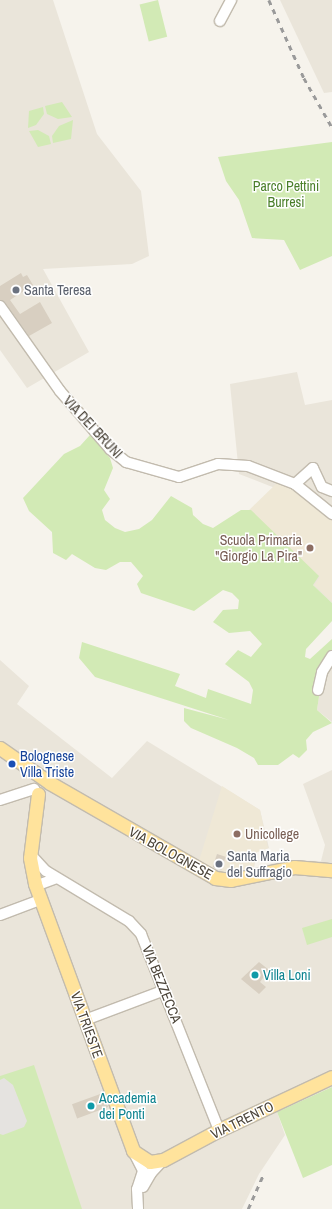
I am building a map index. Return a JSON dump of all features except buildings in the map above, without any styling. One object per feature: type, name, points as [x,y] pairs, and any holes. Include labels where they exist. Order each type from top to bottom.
[{"type":"main road","name":"VIA BOLOGNESE","points":[[0,748],[26,768],[40,786],[220,880],[231,880],[288,868],[332,870]]},
{"type":"main road","name":"VIA TRIESTE","points":[[40,786],[30,854],[36,886],[133,1151]]},
{"type":"main road","name":"VIA TRENTO","points":[[158,1162],[219,1130],[332,1077]]},
{"type":"main road","points":[[133,1151],[158,1162]]},
{"type":"street","points":[[220,20],[231,0]]},
{"type":"street","name":"VIA DEI BRUNI","points":[[0,306],[60,390],[110,449],[126,462],[179,477],[227,462],[248,466],[295,484],[332,514]]},
{"type":"street","points":[[295,484],[313,468],[322,487],[332,491]]},
{"type":"street","points":[[318,690],[322,672],[332,656]]},
{"type":"street","points":[[0,800],[40,786]]},
{"type":"street","name":"VIA BEZZECCA","points":[[30,854],[42,868],[120,915],[138,929],[165,990],[219,1130]]},
{"type":"street","points":[[36,886],[57,878]]},
{"type":"street","points":[[0,915],[40,900]]},
{"type":"street","points":[[85,1020],[165,990]]},
{"type":"street","name":"VIA TRIESTE","points":[[133,1151],[143,1170],[137,1189],[138,1205]]},
{"type":"street","name":"VIA TRIESTE","points":[[138,1205],[151,1173],[158,1162]]},
{"type":"shaded area","points":[[0,0],[53,0],[97,134],[141,191],[149,256],[132,264],[43,269],[89,352],[27,388],[0,350]]},
{"type":"shaded area","points":[[280,0],[332,0],[332,92],[324,93]]},
{"type":"shaded area","points":[[297,372],[305,405],[332,400],[332,603],[313,585],[275,488],[239,474],[230,384]]},
{"type":"shaded area","name":"Scuola Primaria \"Giorgio La Pira\"","points":[[279,481],[299,492],[332,520],[332,602],[314,585],[320,577],[246,513]]},
{"type":"shaded area","points":[[332,650],[332,722],[317,710],[324,663]]},
{"type":"shaded area","points":[[0,660],[29,686],[17,704],[112,778],[147,741],[260,810],[269,848],[257,852],[254,868],[286,860],[321,861],[325,845],[303,784],[332,770],[332,1087],[277,1112],[285,1135],[259,1174],[242,1209],[0,1209]]},
{"type":"shaded area","name":"Unicollege","points":[[222,786],[260,810],[268,848],[257,852],[253,869],[229,874],[220,874],[226,858],[217,854],[211,871],[198,864]]},
{"type":"shaded area","points":[[4,1078],[13,1085],[27,1121],[24,1127],[3,1135],[0,1134],[0,1080]]},
{"type":"green space","points":[[158,0],[167,37],[149,41],[140,5]]},
{"type":"green space","points":[[62,102],[72,117],[58,119],[47,114],[45,106]]},
{"type":"green space","points":[[43,107],[44,114],[36,125],[28,128],[29,111]]},
{"type":"green space","points":[[73,120],[71,139],[53,143],[52,136],[59,126]]},
{"type":"green space","points":[[38,130],[49,136],[51,144],[38,147],[29,131]]},
{"type":"green space","name":"Parco Pettini Burresi","points":[[332,142],[332,256],[300,270],[284,240],[252,238],[239,200],[226,181],[218,157]]},
{"type":"green space","points":[[90,435],[110,458],[113,468],[104,490],[110,499],[102,510],[105,520],[115,528],[125,532],[139,529],[152,520],[171,496],[192,508],[193,515],[203,524],[213,528],[241,510],[251,510],[319,576],[313,585],[332,603],[332,621],[306,649],[305,657],[310,659],[332,639],[332,650],[324,663],[317,710],[332,723],[313,732],[306,740],[307,750],[299,758],[293,754],[278,765],[258,765],[254,758],[237,748],[191,728],[184,721],[184,708],[229,720],[95,677],[79,658],[82,642],[180,674],[175,686],[206,698],[208,689],[251,704],[253,690],[249,682],[225,664],[238,650],[251,657],[262,644],[250,631],[229,633],[213,622],[223,610],[238,609],[239,600],[232,593],[223,590],[194,611],[141,593],[137,584],[143,576],[131,562],[120,562],[106,570],[95,568],[72,554],[66,560],[53,553],[52,532],[29,511],[23,498],[64,454],[80,446]]},
{"type":"green space","points":[[332,919],[332,937],[307,945],[302,928]]},
{"type":"green space","points":[[34,1065],[82,1209],[0,1209],[0,1076]]},
{"type":"green space","points":[[332,1087],[332,1165],[303,1178],[277,1112]]},
{"type":"railway","points":[[269,0],[304,78],[332,127]]},
{"type":"railway","points":[[248,1209],[263,1176]]},
{"type":"place","name":"Santa Teresa","points":[[16,290]]},
{"type":"place","name":"Scuola Primaria \"Giorgio La Pira\"","points":[[310,548]]},
{"type":"place","name":"Bolognese Villa Triste","points":[[12,764]]},
{"type":"place","name":"Unicollege","points":[[237,834]]},
{"type":"place","name":"Santa Maria del Suffragio","points":[[219,864]]},
{"type":"place","name":"Villa Loni","points":[[255,975]]},
{"type":"place","name":"Accademia dei Ponti","points":[[91,1106]]}]
